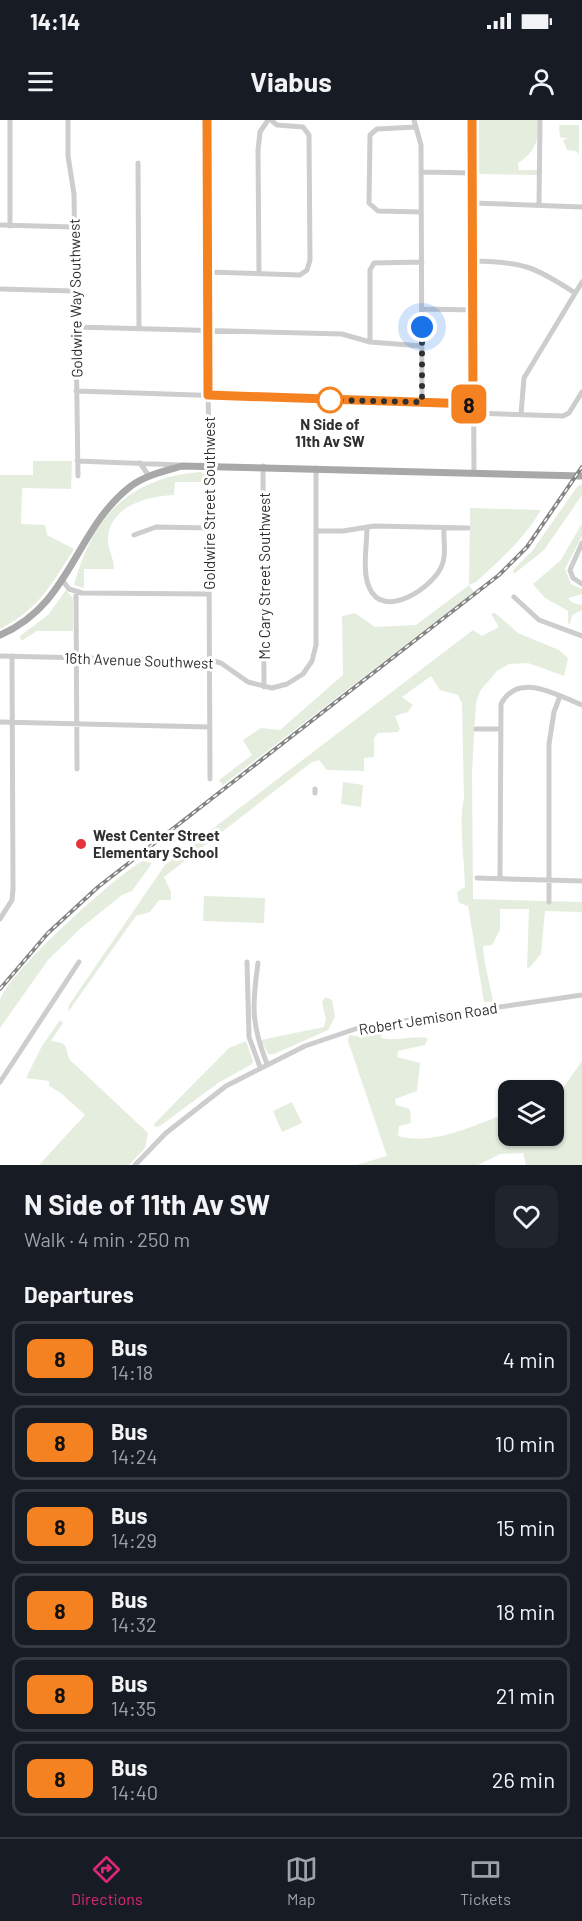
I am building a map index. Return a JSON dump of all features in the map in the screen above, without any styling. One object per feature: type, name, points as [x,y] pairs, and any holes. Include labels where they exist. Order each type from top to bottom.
[{"type":"main road","points":[[0,635],[31,619],[63,581],[108,508],[132,486],[148,476],[182,466],[209,464],[582,476]]},
{"type":"street","points":[[9,120],[10,226]]},
{"type":"street","name":"Goldwire Way Southwest","points":[[68,120],[74,227],[78,476]]},
{"type":"street","name":"Goldwire Street Southwest","points":[[207,120],[210,779]]},
{"type":"street","points":[[208,272],[300,275],[307,270],[310,260],[309,135],[303,127],[277,125],[270,120],[260,132],[258,150],[259,273]]},
{"type":"street","points":[[414,120],[421,145],[422,172],[422,402]]},
{"type":"street","points":[[472,120],[474,472]]},
{"type":"street","points":[[539,205],[540,120]]},
{"type":"street","points":[[416,128],[378,129],[370,135],[369,203],[374,210],[421,212]]},
{"type":"street","points":[[138,163],[138,329]]},
{"type":"street","points":[[422,172],[473,173]]},
{"type":"street","points":[[473,203],[582,207]]},
{"type":"street","points":[[0,225],[74,227]]},
{"type":"street","points":[[473,261],[526,265],[544,273],[575,293]]},
{"type":"street","points":[[370,342],[370,270],[374,263],[422,262]]},
{"type":"street","points":[[521,414],[524,378],[582,282]]},
{"type":"street","points":[[0,289],[74,291]]},
{"type":"street","points":[[422,309],[474,310]]},
{"type":"street","points":[[76,327],[342,334],[370,342],[422,346]]},
{"type":"street","points":[[76,391],[473,404]]},
{"type":"street","points":[[473,413],[562,416],[569,413],[582,392]]},
{"type":"street","points":[[77,461],[182,466]]},
{"type":"street","points":[[140,463],[148,476]]},
{"type":"street","name":"Mc Cary Street Southwest","points":[[263,466],[264,687]]},
{"type":"street","points":[[264,687],[279,687],[298,678],[312,661],[316,642],[316,468]]},
{"type":"street","points":[[316,531],[350,531],[367,526],[468,528]]},
{"type":"street","points":[[367,526],[368,586],[377,598],[392,603],[406,598],[438,572],[444,559],[444,528]]},
{"type":"street","points":[[134,535],[156,527],[209,528]]},
{"type":"street","points":[[582,543],[570,566],[571,574],[582,584]]},
{"type":"street","points":[[63,581],[69,589],[76,591],[209,594]]},
{"type":"street","points":[[76,591],[77,770]]},
{"type":"street","points":[[514,597],[539,620],[582,636]]},
{"type":"street","name":"16th Avenue Southwest","points":[[0,656],[209,661],[221,663],[248,682],[264,687]]},
{"type":"street","points":[[0,919],[12,900],[13,889],[12,656]]},
{"type":"street","points":[[500,878],[499,729],[501,704],[513,690],[534,687],[582,705]]},
{"type":"street","points":[[549,902],[549,744],[554,712],[560,696]]},
{"type":"street","points":[[0,722],[210,728]]},
{"type":"street","points":[[476,729],[499,729]]},
{"type":"street","points":[[477,878],[582,881]]},
{"type":"street","points":[[0,1082],[79,962]]},
{"type":"street","points":[[247,962],[249,1037],[260,1067]]},
{"type":"street","points":[[258,963],[253,998],[254,1029],[267,1064]]},
{"type":"street","name":"Robert Jemison Road","points":[[135,1165],[166,1132],[226,1086],[305,1046],[362,1027],[582,995]]},
{"type":"green space","points":[[475,120],[539,120],[538,135],[532,151],[518,163],[519,170],[540,170],[539,175],[476,174]]},
{"type":"green space","points":[[559,125],[579,125],[579,155],[576,151],[567,150],[563,140],[568,139],[560,137]]},
{"type":"green space","points":[[33,461],[72,461],[71,489],[22,488],[21,524],[45,525],[47,535],[74,549],[51,585],[34,605],[0,629],[0,475],[33,475]]},
{"type":"green space","points":[[201,472],[204,474],[204,482],[175,482],[174,495],[143,500],[133,504],[116,517],[108,537],[114,569],[84,569],[84,588],[74,585],[91,539],[118,505],[134,492],[154,482]]},
{"type":"green space","points":[[582,484],[582,495],[544,550],[514,574],[513,570],[532,551],[577,487]]},
{"type":"green space","points":[[470,508],[541,510],[511,549],[476,582],[469,585]]},
{"type":"green space","points":[[582,523],[582,536],[565,569],[571,584],[582,589],[582,594],[568,598],[573,603],[582,605],[582,610],[572,615],[570,624],[568,623],[568,611],[545,598],[533,584],[561,560]]},
{"type":"green space","points":[[469,585],[474,592],[223,785],[219,780],[252,755],[243,740],[261,728],[280,730],[343,675],[342,616],[355,613],[375,627],[416,625]]},
{"type":"green space","points":[[66,590],[73,598],[73,631],[37,631],[21,641],[20,636],[48,615]]},
{"type":"green space","points":[[495,613],[518,633],[559,650],[568,658],[564,676],[528,663],[509,664],[497,671],[480,691],[476,703],[472,771],[473,899],[582,902],[582,912],[545,911],[541,954],[527,968],[529,909],[500,909],[500,930],[492,945],[483,946],[493,1002],[484,1002],[468,906],[459,903],[457,892],[465,887],[462,830],[464,799],[462,703],[458,695],[440,690],[431,676],[402,697],[413,705],[408,712],[395,716],[400,729],[398,732],[378,733],[374,738],[374,757],[364,758],[364,771],[327,770],[319,760],[312,762],[164,877],[171,892],[171,900],[159,900],[150,912],[136,916],[68,1012],[69,1005],[165,865],[473,630],[482,636],[499,627],[491,614]]},
{"type":"green space","points":[[343,782],[363,785],[361,807],[341,804]]},
{"type":"green space","points":[[143,861],[152,863],[132,891],[122,895],[81,928],[48,960],[0,1028],[0,1000],[7,987],[22,969],[88,904]]},
{"type":"green space","points":[[204,896],[265,898],[264,923],[203,921]]},
{"type":"green space","points":[[325,997],[332,1000],[335,1017],[328,1030],[274,1054],[268,1054],[261,1040],[324,1027],[326,1019],[322,1002]]},
{"type":"green space","points":[[60,1020],[63,1023],[51,1041],[64,1044],[70,1060],[148,1133],[145,1148],[129,1165],[39,1165],[85,1115],[61,1093],[49,1086],[49,1081],[26,1078],[42,1046]]},
{"type":"green space","points":[[383,1030],[381,1038],[428,1038],[425,1045],[398,1051],[397,1057],[420,1063],[417,1091],[395,1099],[396,1105],[410,1109],[411,1123],[399,1126],[398,1136],[412,1138],[454,1133],[498,1117],[498,1146],[564,1146],[564,1086],[582,1061],[582,1165],[526,1165],[523,1153],[500,1154],[478,1165],[356,1165],[387,1156],[348,1041],[349,1035],[363,1037]]},
{"type":"green space","points":[[246,1041],[252,1064],[218,1083],[160,1126],[155,1127],[154,1124],[229,1048]]},
{"type":"green space","points":[[292,1102],[302,1123],[282,1132],[273,1111]]},
{"type":"railway","points":[[0,989],[48,933],[98,887],[499,575],[527,547],[582,467]]},
{"type":"bus line","name":"8","points":[[207,120],[208,395],[473,404],[472,120]]},
{"type":"place","name":"N Side of 11th Av SW","points":[[330,400]]},
{"type":"place","name":"West Center Street Elementary School","points":[[81,844]]},
{"type":"route","points":[[330,400],[422,402],[422,327]]}]
